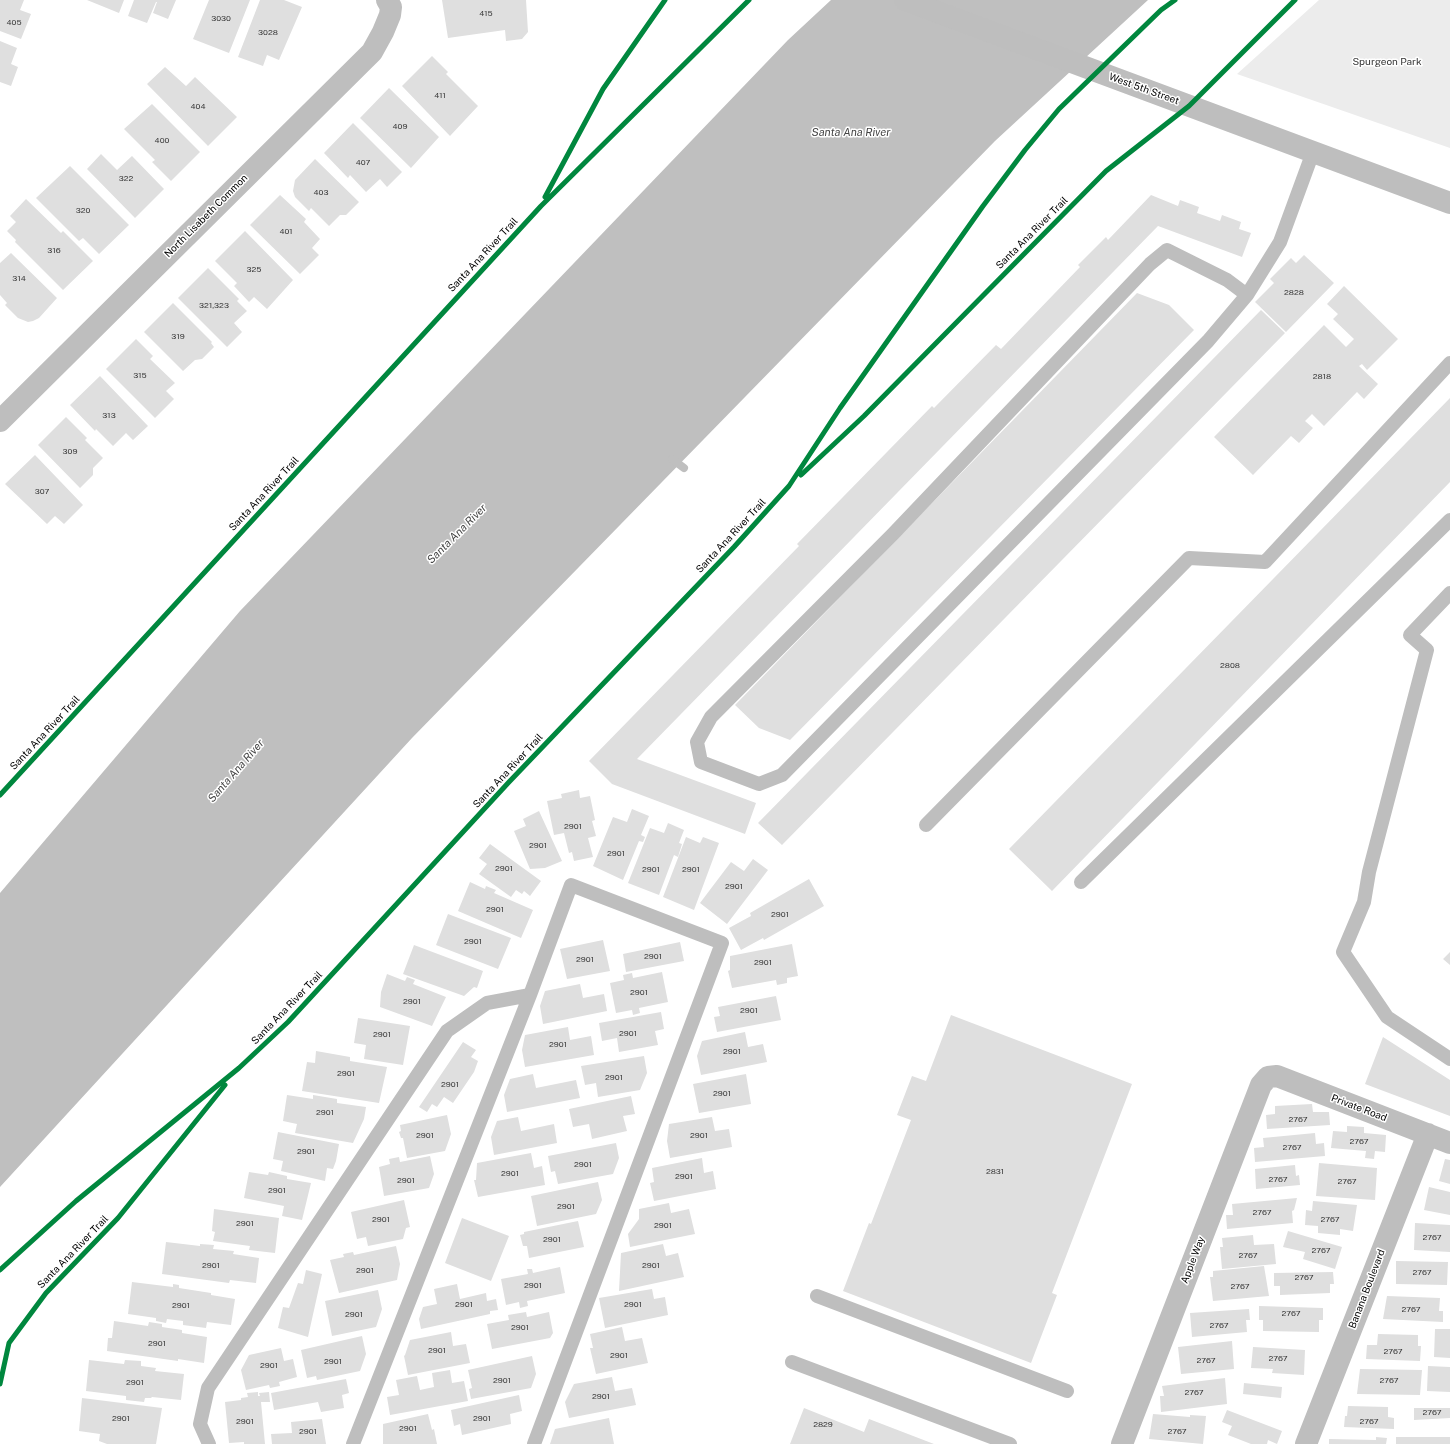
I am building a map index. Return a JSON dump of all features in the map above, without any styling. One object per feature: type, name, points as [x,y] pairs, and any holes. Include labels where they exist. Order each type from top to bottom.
[{"type":"street","name":"North Lisabeth Common","points":[[0,421],[372,52],[390,15],[390,6],[387,0]]},
{"type":"street","name":"West 5th Street","points":[[905,0],[1450,203]]},
{"type":"street","name":"Private Road","points":[[1268,1077],[1277,1076],[1450,1143]]},
{"type":"street","name":"Apple Way","points":[[1122,1444],[1261,1085],[1268,1077]]},
{"type":"street","name":"Banana Boulevard","points":[[1306,1444],[1428,1134]]},
{"type":"lane","points":[[1247,295],[1227,280],[1167,250],[1150,264],[893,534],[711,717],[697,742],[701,762],[759,784],[782,776],[1208,341],[1247,295],[1280,242],[1313,152]]},
{"type":"lane","points":[[926,825],[1189,558],[1265,562],[1450,363]]},
{"type":"lane","points":[[1081,882],[1450,520]]},
{"type":"lane","points":[[1450,593],[1410,635],[1426,650],[1369,872],[1364,902],[1343,952],[1387,1016],[1450,1059]]},
{"type":"lane","points":[[353,1444],[530,995],[571,885],[722,943],[534,1444]]},
{"type":"lane","points":[[209,1444],[200,1424],[208,1388],[447,1031],[487,1003],[530,995]]},
{"type":"lane","points":[[818,1296],[1067,1391]]},
{"type":"lane","points":[[792,1362],[1010,1444]]},
{"type":"green space","name":"Spurgeon Park","points":[[1319,0],[1450,0],[1450,148],[1237,74]]},
{"type":"water","name":"Santa Ana River","points":[[831,0],[1148,0],[995,141],[412,738],[0,1187],[0,893],[240,611],[788,40]]},
{"type":"building","points":[[0,0],[24,0],[20,10],[31,14],[21,39],[0,31]]},
{"type":"building","points":[[87,0],[124,0],[119,13]]},
{"type":"building","points":[[134,0],[176,0],[168,19],[153,13],[156,2],[147,23],[128,16]]},
{"type":"building","points":[[209,0],[250,0],[229,53],[193,39]]},
{"type":"building","points":[[260,0],[284,0],[302,7],[279,60],[267,55],[263,66],[238,57]]},
{"type":"building","points":[[442,0],[526,0],[528,32],[522,39],[506,41],[505,30],[448,38]]},
{"type":"building","points":[[0,41],[17,48],[11,64],[18,67],[11,86],[0,82]]},
{"type":"building","points":[[432,56],[448,72],[446,74],[478,106],[450,136],[402,86]]},
{"type":"building","points":[[165,67],[186,86],[195,77],[237,117],[208,146],[147,84]]},
{"type":"building","points":[[389,88],[439,137],[411,168],[360,118]]},
{"type":"building","points":[[152,104],[200,152],[171,181],[152,162],[155,160],[124,129]]},
{"type":"building","points":[[353,123],[402,172],[387,187],[380,179],[366,192],[350,175],[348,178],[324,153]]},
{"type":"building","points":[[101,154],[117,170],[132,156],[164,189],[135,218],[87,169]]},
{"type":"building","points":[[315,159],[359,202],[346,215],[340,215],[329,226],[311,208],[309,211],[295,197],[293,191],[295,180]]},
{"type":"building","points":[[70,166],[129,225],[99,254],[83,238],[79,241],[36,198]]},
{"type":"building","points":[[280,195],[306,219],[304,222],[320,239],[312,248],[319,255],[300,274],[250,225]]},
{"type":"building","points":[[1151,195],[1178,206],[1180,200],[1199,207],[1197,213],[1220,221],[1222,215],[1241,222],[1239,229],[1251,233],[1242,257],[1158,226],[637,759],[756,803],[745,834],[612,784],[589,761],[799,546],[797,544],[932,406],[934,408],[996,345],[1001,349],[1080,267],[1078,265],[1106,237],[1108,240]]},
{"type":"building","points":[[26,199],[61,233],[63,231],[93,261],[63,290],[15,242],[16,240],[7,231],[16,222],[10,216]]},
{"type":"building","points":[[245,231],[293,280],[267,309],[254,297],[249,302],[234,286],[237,283],[215,261]]},
{"type":"building","points":[[11,253],[57,298],[39,318],[33,321],[28,322],[18,318],[5,305],[7,303],[0,295],[0,263]]},
{"type":"building","points":[[1304,255],[1334,283],[1286,332],[1255,302],[1274,283],[1270,279],[1291,258],[1296,263]]},
{"type":"building","points":[[208,268],[239,299],[237,301],[247,311],[234,323],[242,332],[227,347],[178,298]]},
{"type":"building","points":[[1344,286],[1398,339],[1367,370],[1362,364],[1359,366],[1378,384],[1364,399],[1357,392],[1324,426],[1312,414],[1305,421],[1313,428],[1299,443],[1291,436],[1253,475],[1214,437],[1324,325],[1346,347],[1354,339],[1333,319],[1338,314],[1327,304]]},
{"type":"building","points":[[1137,293],[1169,305],[1194,330],[790,740],[759,728],[735,705]]},
{"type":"building","points":[[173,303],[212,342],[211,343],[214,347],[202,359],[195,360],[183,371],[144,332]]},
{"type":"building","points":[[1261,310],[1285,333],[782,845],[758,823]]},
{"type":"building","points":[[136,339],[153,356],[150,359],[175,383],[166,391],[174,399],[155,418],[106,369]]},
{"type":"building","points":[[100,376],[148,426],[133,440],[126,433],[113,446],[96,429],[95,431],[70,405]]},
{"type":"building","points":[[1450,398],[1450,482],[1052,891],[1009,849]]},
{"type":"building","points":[[66,417],[87,438],[85,440],[103,458],[93,468],[93,475],[80,488],[38,445]]},
{"type":"building","points":[[35,455],[83,505],[64,524],[55,516],[47,524],[5,484]]},
{"type":"building","points":[[579,790],[580,798],[590,796],[595,820],[592,821],[596,836],[588,838],[593,857],[574,861],[572,852],[569,853],[564,833],[554,835],[547,801],[562,798],[561,794]]},
{"type":"building","points":[[632,809],[649,816],[641,835],[645,837],[643,842],[639,841],[623,880],[593,866],[613,817],[627,822]]},
{"type":"building","points":[[539,811],[562,861],[545,868],[530,869],[514,831],[526,826],[523,819]]},
{"type":"building","points":[[668,823],[684,830],[679,843],[682,844],[678,857],[674,855],[659,895],[628,883],[650,828],[664,833]]},
{"type":"building","points":[[686,837],[700,843],[703,837],[719,843],[694,910],[663,897]]},
{"type":"building","points":[[490,844],[541,881],[530,896],[524,891],[522,894],[516,890],[511,897],[479,874],[487,864],[479,858]]},
{"type":"building","points":[[753,859],[768,870],[727,924],[700,903],[731,862],[744,871]]},
{"type":"building","points":[[809,879],[824,906],[764,940],[763,938],[741,950],[729,928],[751,916],[750,913]]},
{"type":"building","points":[[470,882],[485,889],[486,886],[496,890],[494,893],[533,910],[521,938],[458,911]]},
{"type":"building","points":[[448,914],[511,938],[498,969],[436,945]]},
{"type":"building","points":[[603,940],[610,971],[567,979],[560,949]]},
{"type":"building","points":[[680,942],[684,961],[626,972],[623,954]]},
{"type":"building","points":[[792,944],[798,976],[787,978],[787,983],[777,985],[776,980],[732,988],[728,971],[730,970],[730,956]]},
{"type":"building","points":[[414,945],[483,971],[477,988],[474,987],[464,996],[403,974]]},
{"type":"building","points":[[1450,952],[1450,965],[1443,959]]},
{"type":"building","points":[[662,972],[668,1002],[639,1008],[640,1013],[633,1015],[632,1010],[616,1013],[610,983],[624,980],[623,975],[632,973],[633,978]]},
{"type":"building","points":[[387,974],[405,981],[407,977],[415,980],[413,984],[446,997],[432,1026],[380,1007],[381,992]]},
{"type":"building","points":[[580,984],[583,998],[604,994],[607,1011],[543,1024],[540,1006],[545,991]]},
{"type":"building","points":[[776,996],[781,1020],[717,1032],[714,1017],[720,1016],[718,1007]]},
{"type":"building","points":[[661,1012],[664,1029],[655,1031],[658,1045],[619,1052],[617,1038],[602,1041],[599,1023]]},
{"type":"building","points":[[951,1015],[1132,1084],[1052,1293],[1057,1295],[1031,1363],[843,1291],[869,1223],[871,1224],[911,1120],[897,1115],[912,1076],[926,1081]]},
{"type":"building","points":[[358,1018],[410,1026],[403,1065],[364,1059],[366,1045],[354,1043]]},
{"type":"building","points":[[568,1027],[570,1040],[591,1036],[594,1055],[525,1067],[522,1050],[525,1035]]},
{"type":"building","points":[[745,1032],[748,1047],[763,1044],[767,1062],[701,1075],[697,1056],[702,1041]]},
{"type":"building","points":[[1383,1037],[1450,1080],[1450,1116],[1365,1084]]},
{"type":"building","points":[[463,1042],[476,1050],[471,1057],[478,1061],[474,1072],[453,1103],[444,1097],[437,1107],[432,1104],[427,1112],[419,1107]]},
{"type":"building","points":[[316,1051],[350,1057],[350,1061],[387,1067],[379,1103],[302,1091],[307,1062],[315,1063]]},
{"type":"building","points":[[644,1056],[647,1073],[640,1090],[598,1097],[596,1083],[585,1085],[581,1066]]},
{"type":"building","points":[[533,1074],[536,1088],[576,1080],[580,1098],[507,1112],[504,1095],[510,1079]]},
{"type":"building","points":[[746,1074],[751,1104],[699,1113],[693,1084]]},
{"type":"building","points":[[287,1095],[313,1099],[313,1095],[337,1099],[337,1103],[366,1107],[364,1119],[353,1143],[295,1133],[297,1124],[283,1121]]},
{"type":"building","points":[[631,1096],[635,1114],[623,1116],[627,1131],[592,1139],[589,1124],[573,1127],[569,1109]]},
{"type":"building","points":[[1312,1104],[1313,1112],[1329,1112],[1330,1125],[1267,1129],[1266,1115],[1275,1114],[1275,1106]]},
{"type":"building","points":[[447,1115],[451,1134],[445,1151],[407,1158],[403,1138],[401,1138],[399,1132],[401,1131],[400,1125]]},
{"type":"building","points":[[518,1117],[521,1131],[554,1124],[557,1143],[494,1155],[491,1137],[497,1121]]},
{"type":"building","points":[[712,1117],[715,1131],[729,1129],[732,1147],[670,1158],[667,1141],[669,1124]]},
{"type":"building","points":[[1347,1126],[1364,1127],[1364,1133],[1386,1135],[1385,1152],[1375,1151],[1374,1159],[1365,1158],[1366,1151],[1331,1148],[1333,1131],[1347,1132]]},
{"type":"building","points":[[278,1132],[339,1144],[333,1169],[327,1168],[325,1181],[281,1171],[283,1161],[273,1159]]},
{"type":"building","points":[[1315,1133],[1316,1144],[1324,1143],[1325,1156],[1255,1162],[1254,1148],[1264,1147],[1263,1138]]},
{"type":"building","points":[[616,1143],[619,1158],[613,1174],[558,1184],[555,1171],[551,1172],[548,1156]]},
{"type":"building","points":[[531,1153],[534,1168],[542,1166],[545,1185],[478,1197],[474,1180],[476,1180],[477,1163]]},
{"type":"building","points":[[430,1156],[434,1174],[429,1188],[384,1196],[379,1167],[390,1164],[389,1159],[399,1157],[400,1162]]},
{"type":"building","points":[[702,1158],[704,1173],[713,1171],[716,1189],[654,1201],[650,1183],[654,1182],[652,1168]]},
{"type":"building","points":[[1445,1159],[1450,1160],[1450,1184],[1439,1181]]},
{"type":"building","points":[[1319,1163],[1377,1168],[1375,1200],[1316,1196]]},
{"type":"building","points":[[1295,1165],[1296,1176],[1299,1175],[1300,1185],[1256,1189],[1255,1169]]},
{"type":"building","points":[[249,1172],[268,1175],[269,1172],[287,1176],[287,1179],[311,1183],[302,1220],[282,1216],[284,1206],[244,1198]]},
{"type":"building","points":[[598,1182],[602,1200],[596,1214],[537,1226],[531,1196]]},
{"type":"building","points":[[1429,1187],[1450,1192],[1450,1215],[1424,1210]]},
{"type":"building","points":[[1297,1198],[1294,1210],[1292,1211],[1293,1223],[1227,1229],[1226,1215],[1233,1215],[1232,1204]]},
{"type":"building","points":[[404,1200],[410,1227],[406,1228],[403,1239],[368,1246],[366,1237],[357,1239],[351,1212]]},
{"type":"building","points":[[1313,1201],[1357,1205],[1353,1231],[1340,1229],[1340,1235],[1318,1233],[1318,1226],[1305,1225],[1306,1210],[1312,1211]]},
{"type":"building","points":[[669,1203],[671,1213],[689,1209],[695,1234],[630,1247],[628,1234],[639,1219],[639,1209]]},
{"type":"building","points":[[214,1209],[279,1218],[275,1253],[249,1250],[250,1246],[213,1241],[215,1232],[212,1231]]},
{"type":"building","points":[[462,1218],[509,1236],[491,1281],[445,1263]]},
{"type":"building","points":[[578,1221],[584,1247],[529,1258],[527,1246],[523,1246],[520,1235],[524,1234],[524,1232]]},
{"type":"building","points":[[1415,1223],[1450,1225],[1450,1252],[1414,1250]]},
{"type":"building","points":[[1288,1231],[1342,1247],[1335,1269],[1303,1259],[1305,1252],[1283,1247]]},
{"type":"building","points":[[1253,1235],[1254,1245],[1274,1244],[1276,1264],[1222,1269],[1220,1247],[1223,1247],[1222,1238]]},
{"type":"building","points":[[166,1242],[200,1246],[200,1244],[214,1245],[213,1249],[234,1251],[233,1254],[259,1258],[256,1283],[230,1280],[229,1283],[162,1274]]},
{"type":"building","points":[[663,1244],[666,1256],[678,1253],[684,1277],[619,1291],[621,1253]]},
{"type":"building","points":[[396,1246],[400,1264],[397,1280],[339,1293],[330,1260],[344,1257],[343,1254],[353,1252],[354,1255]]},
{"type":"building","points":[[1396,1261],[1448,1262],[1447,1285],[1396,1284]]},
{"type":"building","points":[[1264,1266],[1269,1296],[1213,1301],[1210,1277],[1213,1277],[1213,1271]]},
{"type":"building","points":[[560,1267],[565,1293],[527,1301],[528,1306],[520,1308],[519,1302],[506,1305],[501,1279],[528,1274],[527,1269],[532,1269],[533,1273]]},
{"type":"building","points":[[306,1270],[322,1274],[308,1337],[278,1328],[283,1307],[289,1308],[298,1283],[303,1284]]},
{"type":"building","points":[[1333,1272],[1334,1284],[1330,1284],[1330,1293],[1280,1295],[1280,1286],[1274,1286],[1274,1273]]},
{"type":"building","points":[[132,1282],[173,1287],[173,1284],[179,1285],[179,1288],[211,1293],[211,1295],[235,1299],[231,1325],[207,1322],[206,1328],[183,1325],[183,1321],[167,1319],[166,1323],[156,1321],[156,1318],[128,1314]]},
{"type":"building","points":[[457,1284],[460,1299],[486,1293],[487,1301],[496,1299],[498,1310],[490,1311],[490,1314],[421,1329],[419,1319],[423,1307],[437,1304],[434,1289]]},
{"type":"building","points":[[652,1289],[654,1299],[665,1297],[668,1315],[605,1328],[599,1298]]},
{"type":"building","points":[[378,1290],[382,1309],[376,1327],[332,1336],[325,1301]]},
{"type":"building","points":[[1387,1296],[1440,1298],[1439,1311],[1443,1311],[1443,1322],[1383,1319]]},
{"type":"building","points":[[1259,1306],[1323,1308],[1323,1320],[1319,1320],[1319,1332],[1263,1331],[1263,1320],[1259,1320]]},
{"type":"building","points":[[1249,1309],[1250,1320],[1246,1320],[1247,1332],[1192,1337],[1190,1313]]},
{"type":"building","points":[[526,1312],[527,1317],[549,1312],[553,1333],[550,1338],[492,1349],[487,1324],[509,1320],[508,1315]]},
{"type":"building","points":[[114,1321],[148,1326],[149,1322],[162,1324],[162,1327],[182,1330],[182,1333],[207,1337],[204,1363],[178,1359],[178,1361],[107,1351],[108,1338],[112,1338]]},
{"type":"building","points":[[622,1327],[625,1341],[642,1338],[648,1363],[596,1374],[590,1348],[593,1348],[590,1334]]},
{"type":"building","points":[[1435,1329],[1450,1329],[1450,1358],[1434,1357]]},
{"type":"building","points":[[451,1332],[453,1346],[466,1344],[470,1363],[408,1375],[404,1356],[410,1340]]},
{"type":"building","points":[[1378,1334],[1418,1335],[1418,1346],[1421,1346],[1420,1361],[1366,1359],[1367,1345],[1377,1345]]},
{"type":"building","points":[[362,1336],[366,1354],[360,1371],[317,1380],[316,1376],[307,1378],[301,1350]]},
{"type":"building","points":[[1232,1341],[1234,1369],[1181,1374],[1178,1347]]},
{"type":"building","points":[[1253,1347],[1305,1350],[1304,1375],[1272,1373],[1273,1369],[1251,1368]]},
{"type":"building","points":[[281,1348],[284,1361],[293,1359],[297,1377],[279,1382],[280,1386],[270,1388],[269,1385],[246,1390],[241,1370],[249,1355]]},
{"type":"building","points":[[532,1356],[536,1374],[531,1388],[471,1399],[469,1389],[472,1388],[468,1370]]},
{"type":"building","points":[[89,1360],[124,1364],[125,1360],[141,1361],[141,1366],[156,1368],[155,1371],[184,1374],[181,1400],[152,1397],[145,1398],[144,1402],[126,1400],[126,1396],[86,1391]]},
{"type":"building","points":[[1428,1366],[1450,1367],[1450,1392],[1427,1391]]},
{"type":"building","points":[[1360,1369],[1422,1370],[1420,1395],[1357,1394]]},
{"type":"building","points":[[450,1370],[452,1383],[464,1381],[468,1401],[390,1415],[387,1397],[399,1395],[396,1380],[417,1376],[420,1390],[434,1387],[432,1373]]},
{"type":"building","points":[[612,1377],[615,1391],[632,1388],[636,1405],[569,1418],[565,1402],[574,1384]]},
{"type":"building","points":[[1225,1378],[1227,1404],[1161,1412],[1160,1396],[1164,1396],[1162,1386]]},
{"type":"building","points":[[346,1379],[349,1393],[342,1395],[344,1408],[321,1412],[318,1402],[274,1410],[271,1393]]},
{"type":"building","points":[[1244,1383],[1282,1387],[1281,1398],[1243,1394]]},
{"type":"building","points":[[258,1392],[258,1396],[260,1396],[259,1393],[269,1392],[270,1402],[261,1402],[265,1444],[244,1444],[244,1442],[229,1443],[225,1402],[241,1400],[241,1398],[248,1397],[247,1393]]},
{"type":"building","points":[[519,1395],[522,1411],[510,1414],[511,1424],[462,1435],[460,1424],[454,1426],[451,1410]]},
{"type":"building","points":[[82,1398],[162,1408],[156,1444],[107,1444],[99,1441],[100,1434],[79,1431]]},
{"type":"building","points":[[1348,1406],[1388,1407],[1388,1417],[1394,1418],[1394,1429],[1344,1427]]},
{"type":"building","points":[[804,1408],[864,1432],[869,1419],[934,1444],[790,1444]]},
{"type":"building","points":[[1414,1408],[1450,1408],[1450,1418],[1414,1420]]},
{"type":"building","points":[[1227,1410],[1282,1431],[1277,1444],[1268,1440],[1267,1444],[1251,1444],[1228,1435],[1232,1426],[1222,1422]]},
{"type":"building","points":[[428,1414],[432,1430],[434,1429],[437,1444],[383,1444],[383,1424]]},
{"type":"building","points":[[1153,1414],[1190,1417],[1190,1415],[1206,1416],[1203,1444],[1149,1439]]},
{"type":"building","points":[[609,1418],[614,1444],[550,1444],[555,1429]]},
{"type":"building","points":[[322,1419],[326,1444],[272,1444],[271,1434],[292,1433],[291,1422]]},
{"type":"building","points":[[1376,1437],[1387,1438],[1386,1444],[1329,1444],[1329,1439],[1376,1440]]},
{"type":"building","points":[[1396,1437],[1450,1437],[1450,1444],[1396,1444]]},
{"type":"waterway","points":[[672,459],[684,468]]},
{"type":"cycle path","points":[[545,197],[603,89],[665,0]]},
{"type":"cycle path","name":"Santa Ana River Trail","points":[[0,795],[541,206],[749,0]]},
{"type":"cycle path","name":"Santa Ana River Trail","points":[[0,1270],[76,1201],[239,1068],[288,1022],[509,782],[734,547],[789,486],[840,408],[983,206],[1025,150],[1059,109],[1161,10],[1175,0]]},
{"type":"cycle path","name":"Santa Ana River Trail","points":[[801,475],[864,416],[1106,171],[1189,106],[1295,0]]},
{"type":"cycle path","name":"Santa Ana River Trail","points":[[0,1384],[9,1343],[46,1293],[118,1218],[225,1085]]}]
